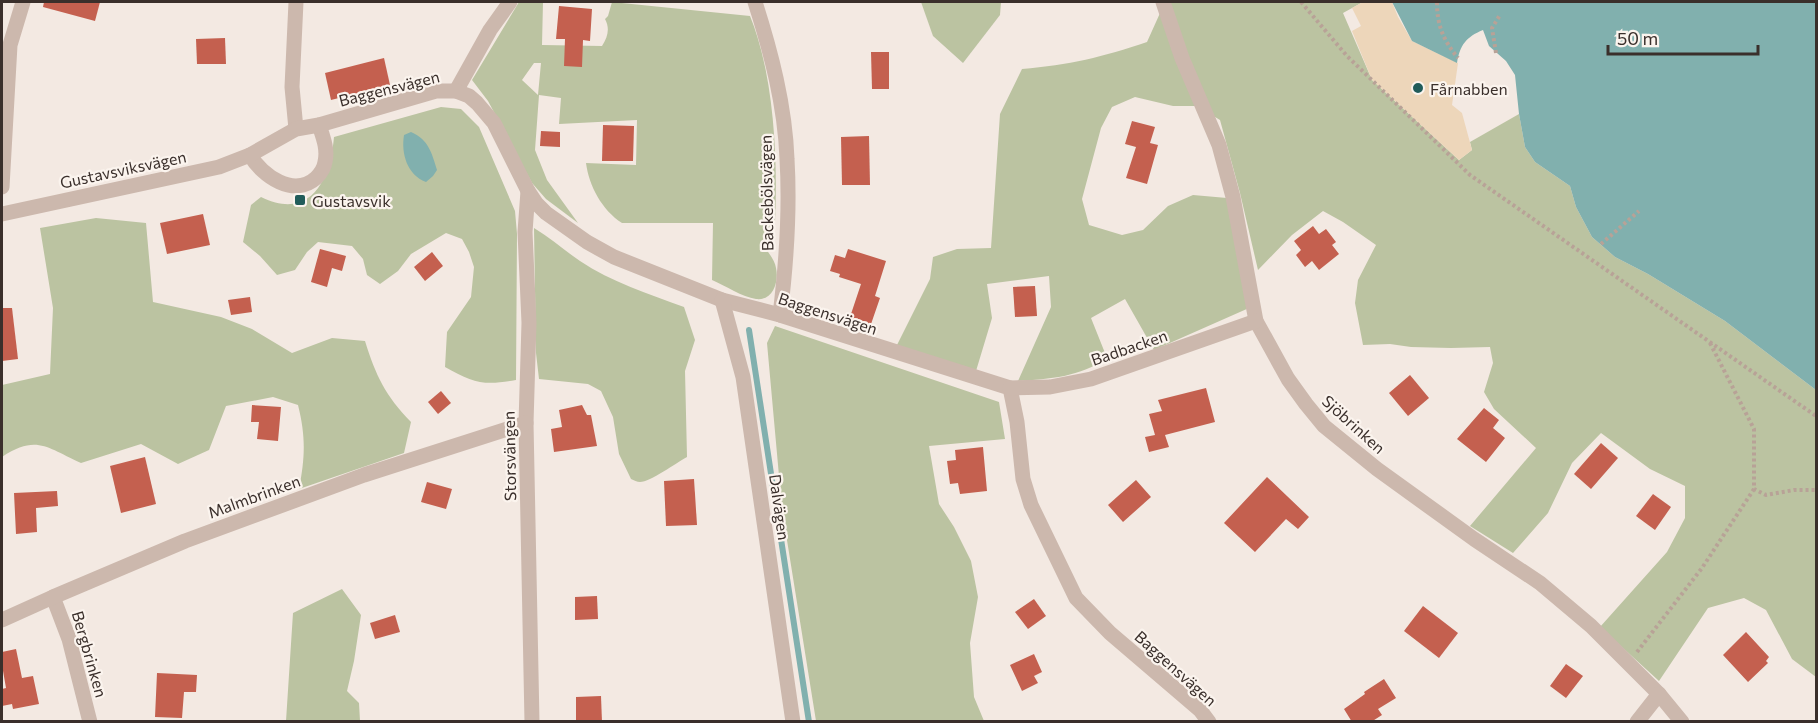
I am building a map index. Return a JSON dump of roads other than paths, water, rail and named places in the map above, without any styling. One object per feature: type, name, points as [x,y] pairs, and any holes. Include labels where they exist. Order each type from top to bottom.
[{"type":"street","points":[[2,187],[10,45],[23,2]]},
{"type":"street","points":[[296,2],[292,87],[296,129]]},
{"type":"street","points":[[456,91],[490,30],[510,2]]},
{"type":"street","name":"Backebölsvägen","points":[[755,2],[765,32],[780,99],[787,159],[785,274],[780,315]]},
{"type":"street","name":"Sjöbrinken","points":[[1163,2],[1182,58],[1219,145],[1233,197],[1256,321],[1288,379],[1306,404],[1324,426],[1377,469],[1540,583],[1591,626],[1659,694],[1682,722]]},
{"type":"street","name":"Baggensvägen","points":[[296,129],[319,125],[436,91],[456,91],[469,96],[490,118],[536,203],[546,213],[587,242],[614,257],[722,300],[780,315],[1010,388],[1017,423],[1023,479],[1031,505],[1076,598],[1110,633],[1200,710],[1209,722]]},
{"type":"street","points":[[250,155],[255,165],[274,179],[288,185],[300,186],[311,182],[325,164],[326,153],[319,125]]},
{"type":"street","name":"Gustavsviksvägen","points":[[2,214],[219,167],[250,155],[296,129]]},
{"type":"street","name":"Storsvängen","points":[[528,191],[525,232],[529,323],[526,423],[532,722]]},
{"type":"street","name":"Dalvägen","points":[[722,300],[743,377],[793,722]]},
{"type":"street","name":"Badbacken","points":[[1010,388],[1050,387],[1092,379],[1256,321]]},
{"type":"street","name":"Malmbrinken","points":[[2,620],[185,541],[364,475],[526,423]]},
{"type":"street","name":"Bergbrinken","points":[[52,597],[69,639],[90,722]]},
{"type":"street","points":[[1637,722],[1659,694]]},
{"type":"water","points":[[1392,2],[1816,2],[1816,390],[1725,321],[1648,274],[1615,257],[1592,237],[1576,207],[1570,186],[1535,162],[1525,147],[1515,75],[1506,61],[1489,46],[1483,30],[1465,42],[1457,63],[1412,41]]},
{"type":"water","points":[[411,132],[422,138],[431,152],[437,170],[426,182],[414,174],[407,163],[404,135]]},
{"type":"waterway","points":[[749,330],[809,722]]},
{"type":"place","name":"Fårnabben","points":[[1418,88]]},
{"type":"place","name":"Gustavsvik","points":[[300,200]]}]
